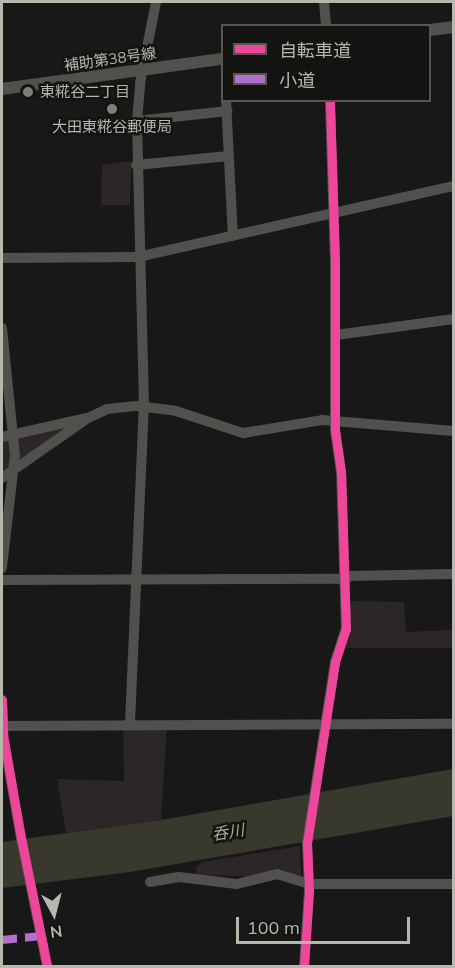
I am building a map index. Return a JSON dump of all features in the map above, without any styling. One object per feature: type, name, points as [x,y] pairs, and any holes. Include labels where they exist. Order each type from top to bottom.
[{"type":"street","points":[[130,723],[144,407],[138,257],[137,121],[142,70],[156,2]]},
{"type":"street","points":[[324,2],[326,24]]},
{"type":"street","points":[[431,30],[453,27]]},
{"type":"street","name":"補助第38号線","points":[[2,89],[221,59]]},
{"type":"street","points":[[304,966],[309,884],[307,843],[334,662],[346,629],[347,577],[336,421],[334,213],[330,102]]},
{"type":"street","points":[[137,121],[226,106],[233,236]]},
{"type":"street","points":[[136,165],[229,156]]},
{"type":"street","points":[[2,258],[138,257],[453,186]]},
{"type":"street","points":[[336,335],[453,319]]},
{"type":"street","points":[[2,327],[15,435],[2,568]]},
{"type":"street","points":[[2,478],[88,418],[108,409],[144,407],[176,411],[243,433],[322,420],[453,431]]},
{"type":"street","points":[[2,437],[88,418]]},
{"type":"street","points":[[2,580],[453,574]]},
{"type":"street","points":[[2,700],[2,726],[21,838],[47,966]]},
{"type":"street","points":[[2,726],[130,723],[453,724]]},
{"type":"street","points":[[150,882],[179,877],[237,884],[277,874],[309,884],[453,884]]},
{"type":"shaded area","points":[[131,161],[130,205],[101,205],[102,165]]},
{"type":"shaded area","points":[[75,421],[2,475],[2,441]]},
{"type":"shaded area","points":[[351,601],[404,602],[406,632],[453,630],[453,648],[345,648]]},
{"type":"shaded area","points":[[123,723],[167,723],[161,820],[66,833],[57,779],[124,781]]},
{"type":"shaded area","points":[[300,846],[301,877],[197,875],[196,867],[202,862]]},
{"type":"water","name":"呑川","points":[[453,769],[453,816],[130,872],[2,888],[2,842],[161,820]]},
{"type":"marked path","points":[[2,940],[41,936]]},
{"type":"cycle path","points":[[304,966],[309,890],[307,843],[335,662],[346,629],[341,472],[335,430],[335,262],[330,102]]},
{"type":"cycle path","points":[[2,700],[3,735],[47,966]]},
{"type":"place","name":"東糀谷二丁目","points":[[28,92]]},
{"type":"place","name":"大田東糀谷郵便局","points":[[112,109]]}]
